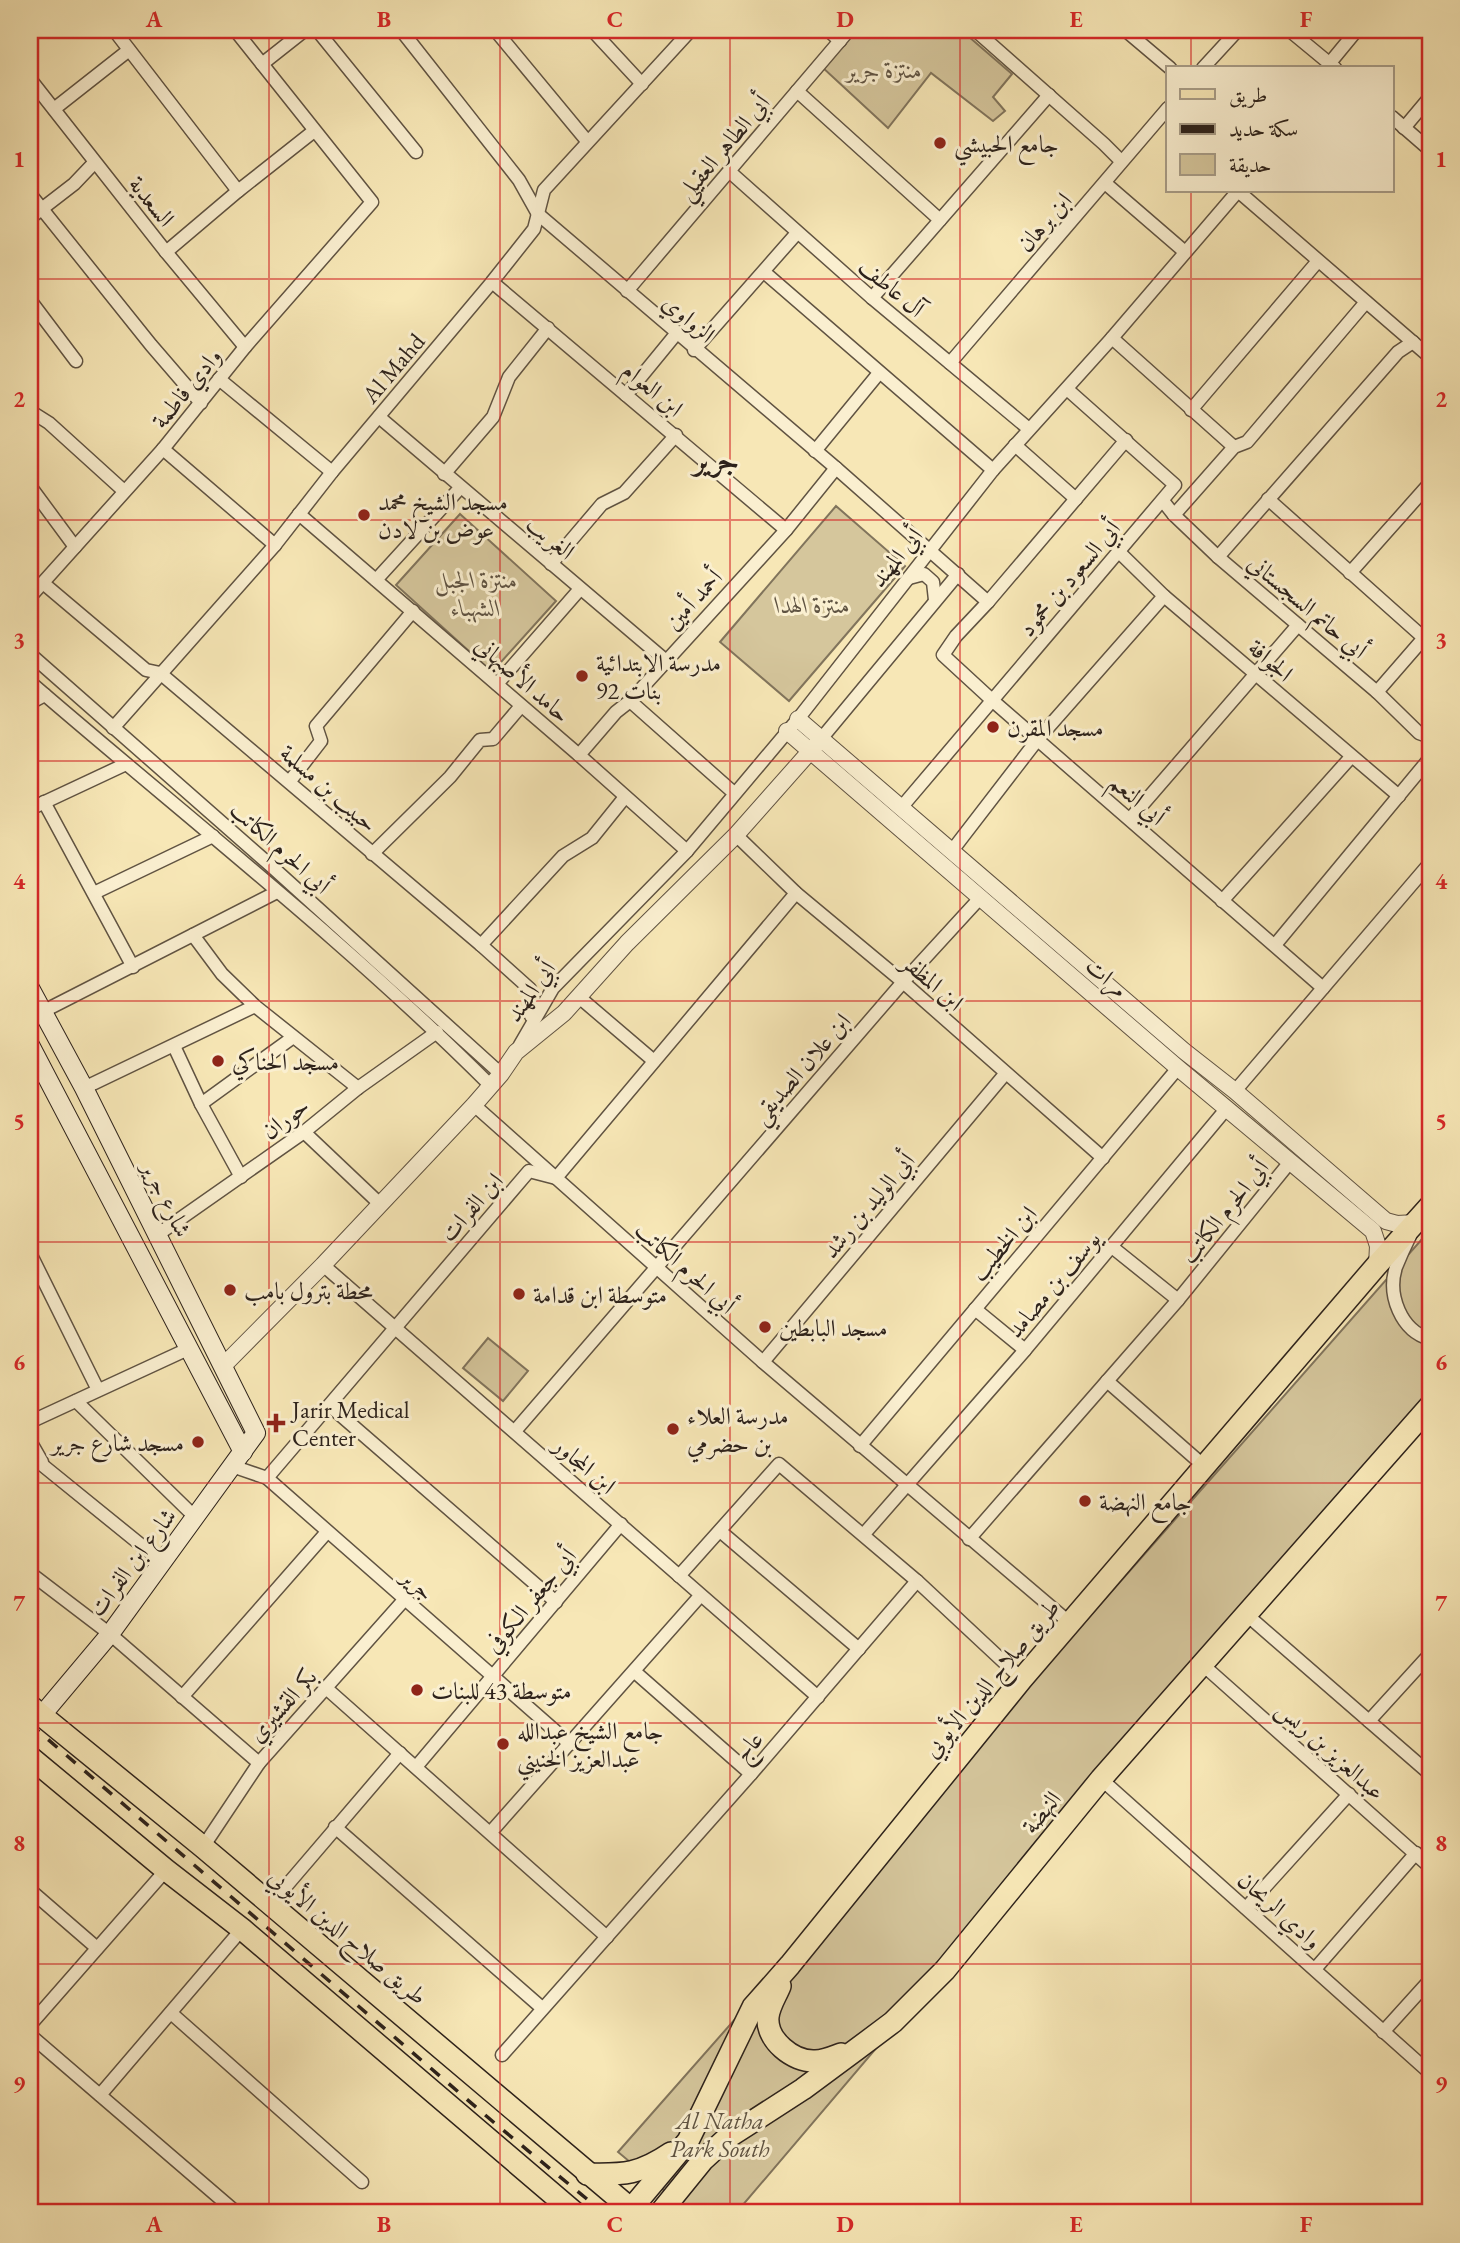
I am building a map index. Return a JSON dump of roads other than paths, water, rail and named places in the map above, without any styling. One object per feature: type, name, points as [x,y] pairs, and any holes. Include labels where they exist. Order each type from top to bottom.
[{"type":"main road","name":"شارع جرير","points":[[30,988],[84,1088],[256,1433]]},
{"type":"main road","name":"شارع جرير","points":[[30,1045],[188,1349],[237,1459]]},
{"type":"main road","name":"طريق صلاح الدين الأيوبي","points":[[36,1711],[203,1847],[631,2212],[688,2141],[753,2007],[1022,1679],[1430,1206]]},
{"type":"main road","name":"النهضة","points":[[660,2213],[727,2138],[803,2089],[893,2022],[945,1970],[1101,1779],[1430,1406]]},
{"type":"main road","name":"شارع ابن الفرات","points":[[36,1711],[110,1634],[256,1433]]},
{"type":"main road","points":[[30,1757],[242,1929],[575,2213]]},
{"type":"main road","points":[[790,1965],[768,2018],[770,2031],[779,2045],[793,2055],[812,2062],[857,2049]]},
{"type":"main road","points":[[587,2174],[619,2175],[636,2172],[655,2164],[688,2141]]},
{"type":"main road","points":[[681,2213],[683,2197],[694,2172]]},
{"type":"street","points":[[114,30],[238,191]]},
{"type":"street","points":[[166,252],[314,131],[235,30]]},
{"type":"street","points":[[262,64],[305,30]]},
{"type":"street","name":"الزواوي","points":[[401,30],[519,180],[538,214],[836,468],[988,602]]},
{"type":"street","points":[[495,30],[587,141]]},
{"type":"street","points":[[592,30],[642,83]]},
{"type":"street","name":"Al Mahd","points":[[113,728],[275,545],[332,472],[492,282],[534,229],[544,190],[691,30]]},
{"type":"street","points":[[828,30],[840,41]]},
{"type":"street","name":"أبي الطاهر العقيلي","points":[[627,291],[849,30]]},
{"type":"street","points":[[975,30],[1121,161]]},
{"type":"street","points":[[1125,30],[1168,66]]},
{"type":"street","points":[[1205,66],[1238,30]]},
{"type":"street","points":[[1289,30],[1332,66],[1357,30]]},
{"type":"street","points":[[319,31],[416,152]]},
{"type":"street","points":[[54,109],[129,50]]},
{"type":"street","name":"السعدية","points":[[30,79],[94,163],[245,347]]},
{"type":"street","points":[[797,91],[940,220]]},
{"type":"street","points":[[873,298],[1049,95]]},
{"type":"street","points":[[1404,128],[1430,97]]},
{"type":"street","name":"ابن برهان","points":[[950,363],[1166,110]]},
{"type":"street","points":[[1394,119],[1430,150]]},
{"type":"street","name":"وادي فاطمة","points":[[30,597],[163,449],[245,347],[372,202],[314,131]]},
{"type":"street","points":[[30,218],[74,184],[94,163]]},
{"type":"street","name":"آل عاطف","points":[[730,172],[797,233],[1029,429]]},
{"type":"street","points":[[1105,183],[1185,252]]},
{"type":"street","name":"أبي المهند","points":[[223,1366],[474,1105],[516,1052],[553,988],[687,851],[793,725],[993,471],[1237,192]]},
{"type":"street","points":[[1239,192],[1430,357]]},
{"type":"street","points":[[30,194],[201,403]]},
{"type":"street","points":[[695,350],[797,233]]},
{"type":"street","points":[[1191,410],[1318,261]]},
{"type":"street","points":[[764,272],[993,471]]},
{"type":"street","name":"ابن العوام","points":[[492,282],[786,530]]},
{"type":"street","points":[[30,300],[76,361]]},
{"type":"street","points":[[1174,515],[1234,447],[1247,442],[1366,302]]},
{"type":"street","points":[[444,474],[493,417],[509,377],[548,328]]},
{"type":"street","points":[[626,395],[676,334]]},
{"type":"street","points":[[1112,338],[1234,447]]},
{"type":"street","points":[[1218,557],[1398,352],[1413,342]]},
{"type":"street","points":[[815,451],[879,373]]},
{"type":"street","points":[[219,379],[332,472]]},
{"type":"street","points":[[1067,389],[1175,485],[1163,501]]},
{"type":"street","points":[[31,415],[49,424],[124,491]]},
{"type":"street","name":"الغريب","points":[[379,417],[665,660]]},
{"type":"street","points":[[551,564],[602,504],[624,494],[676,435]]},
{"type":"street","points":[[988,602],[1126,440]]},
{"type":"street","points":[[1015,445],[1076,499]]},
{"type":"street","points":[[163,449],[275,545]]},
{"type":"street","name":"أحمد أمين","points":[[579,755],[786,530],[836,468]]},
{"type":"street","points":[[1350,573],[1430,484]]},
{"type":"street","points":[[30,486],[75,547]]},
{"type":"street","points":[[376,580],[460,488]]},
{"type":"street","points":[[1268,499],[1350,573],[1427,634],[1377,692]]},
{"type":"street","name":"أبي حاتم السجستاني","points":[[1163,501],[1218,557],[1377,692],[1419,733],[1430,737]]},
{"type":"street","name":"أبي السعود بن محمود","points":[[901,809],[1163,501]]},
{"type":"street","name":"حامد الأصبهاني","points":[[299,514],[687,851]]},
{"type":"street","name":"الجوافة","points":[[1118,551],[1164,596],[1399,796]]},
{"type":"street","points":[[908,578],[924,574],[933,582],[934,600]]},
{"type":"street","name":"أبي المهند","points":[[516,1052],[564,1013],[627,943],[736,835],[816,745],[958,574]]},
{"type":"street","name":"حبيب بن مسلمة","points":[[43,583],[146,670],[160,673],[290,781],[530,989],[536,1006],[516,1052]]},
{"type":"street","points":[[497,684],[580,589]]},
{"type":"street","points":[[951,852],[1038,739],[1164,596]]},
{"type":"street","name":"أبي النعم","points":[[988,602],[956,636],[943,655],[1324,988]]},
{"type":"street","points":[[290,781],[321,741],[316,726],[413,611]]},
{"type":"street","points":[[1130,819],[1298,625]]},
{"type":"street","name":"أبي الحرم الكاتب","points":[[30,654],[270,864],[496,1079]]},
{"type":"street","name":"أبي الحرم الكاتب","points":[[30,682],[212,835],[437,1032],[496,1079]]},
{"type":"street","points":[[30,703],[45,695]]},
{"type":"street","points":[[630,701],[734,793]]},
{"type":"street","points":[[372,854],[450,777],[480,740],[493,739],[521,705]]},
{"type":"street","name":"مرات","points":[[793,725],[845,769],[901,809],[1362,1200],[1391,1223],[1415,1223]]},
{"type":"street","points":[[1222,901],[1350,757]]},
{"type":"street","points":[[1275,944],[1430,758]]},
{"type":"street","points":[[30,809],[126,764]]},
{"type":"street","name":"مرات","points":[[845,769],[980,898],[1376,1235],[1377,1265]]},
{"type":"street","points":[[481,945],[563,856],[592,838],[625,797]]},
{"type":"street","points":[[44,802],[133,967]]},
{"type":"street","points":[[94,893],[212,835]]},
{"type":"street","name":"ابن المظفر","points":[[736,835],[796,894],[903,982],[1103,1158]]},
{"type":"street","points":[[1235,1091],[1430,863]]},
{"type":"street","points":[[42,1012],[278,892]]},
{"type":"street","points":[[556,1178],[796,894]]},
{"type":"street","name":"ابن علان الصديقي","points":[[515,1431],[903,982],[980,898]]},
{"type":"street","points":[[194,935],[222,974],[255,1006],[358,1088]]},
{"type":"street","points":[[579,997],[654,1061]]},
{"type":"street","points":[[84,1088],[255,1006]]},
{"type":"street","name":"حوران","points":[[157,1235],[304,1132],[358,1088],[437,1032]]},
{"type":"street","points":[[201,1104],[292,1038]]},
{"type":"street","points":[[174,1046],[201,1104],[241,1177]]},
{"type":"street","name":"ابن الخطيب","points":[[860,1446],[1178,1068]]},
{"type":"street","name":"أبي الوليد بن رشد","points":[[763,1362],[1005,1074]]},
{"type":"street","name":"أبي الحرم الكاتب","points":[[474,1105],[763,1362],[1070,1623]]},
{"type":"street","name":"يوسف بن مصامد","points":[[864,1534],[1025,1350],[1227,1108]]},
{"type":"street","points":[[304,1132],[380,1204]]},
{"type":"street","name":"أبي الحرم الكاتب","points":[[969,1539],[1178,1300],[1290,1163]]},
{"type":"street","name":"ابن الفرات","points":[[267,1478],[529,1171],[556,1178]]},
{"type":"street","points":[[1353,1215],[1365,1218],[1368,1216],[1369,1211],[1362,1200]]},
{"type":"street","points":[[1415,1223],[1395,1269],[1395,1301],[1405,1323],[1416,1334],[1430,1339]]},
{"type":"street","points":[[1112,1247],[1178,1300]]},
{"type":"street","points":[[30,1254],[98,1390]]},
{"type":"street","name":"ابن المجاور","points":[[323,1265],[818,1697]]},
{"type":"street","points":[[975,1309],[1025,1350]]},
{"type":"street","points":[[30,1422],[188,1349]]},
{"type":"street","points":[[1107,1381],[1204,1466]]},
{"type":"street","points":[[76,1401],[196,1518]]},
{"type":"street","points":[[330,1406],[556,1602]]},
{"type":"street","points":[[30,1441],[44,1466]]},
{"type":"street","points":[[30,1455],[162,1562]]},
{"type":"street","name":"جرير","points":[[237,1459],[267,1478],[570,1744]]},
{"type":"street","points":[[679,1576],[779,1464],[864,1534],[1022,1679]]},
{"type":"street","name":"أبي جعفر الكوفي","points":[[416,1767],[621,1524]]},
{"type":"street","points":[[720,1531],[859,1649]]},
{"type":"street","points":[[182,1698],[327,1532]]},
{"type":"street","points":[[30,1573],[110,1634],[260,1762]]},
{"type":"street","name":"عاج","points":[[502,2055],[751,1774],[917,1581]]},
{"type":"street","points":[[491,1832],[700,1596]]},
{"type":"street","name":"بكر القشيري","points":[[203,1847],[260,1762],[404,1600]]},
{"type":"street","points":[[1247,1615],[1430,1774]]},
{"type":"street","points":[[1369,1721],[1430,1654]]},
{"type":"street","name":"عبدالعزيز بن ريس","points":[[1203,1664],[1430,1867]]},
{"type":"street","points":[[635,1672],[751,1774]]},
{"type":"street","points":[[326,1688],[607,1937]]},
{"type":"street","points":[[271,1905],[400,1753]]},
{"type":"street","name":"وادي الريحان","points":[[1101,1779],[1430,2073]]},
{"type":"street","points":[[1246,1908],[1349,1794]]},
{"type":"street","points":[[335,1827],[542,2008]]},
{"type":"street","points":[[1315,1969],[1416,1853]]},
{"type":"street","points":[[30,2025],[166,1870]]},
{"type":"street","points":[[30,1890],[97,1948]]},
{"type":"street","points":[[100,2095],[242,1929]]},
{"type":"street","points":[[1383,2032],[1430,1980]]},
{"type":"street","points":[[171,2013],[362,2182]]},
{"type":"street","points":[[30,2035],[237,2213]]},
{"type":"railway","points":[[30,1724],[498,2126],[604,2213]]},
{"type":"place","name":"جامع الحبيشي","points":[[940,143]]},
{"type":"place","name":"مسجد الشيخ محمد عوض بن لادن","points":[[364,515]]},
{"type":"place","name":"مدرسة الابتدائية 92 بنات","points":[[582,676]]},
{"type":"place","name":"مسجد المقرن","points":[[993,727]]},
{"type":"place","name":"مسجد الحناكي","points":[[218,1061]]},
{"type":"place","name":"محطة بترول بامب","points":[[230,1290]]},
{"type":"place","name":"متوسطة ابن قدامة","points":[[519,1294]]},
{"type":"place","name":"مسجد البابطين","points":[[765,1327]]},
{"type":"place","name":"Jarir Medical Center","points":[[276,1423]]},
{"type":"place","name":"مدرسة العلاء بن حضرمي","points":[[673,1429]]},
{"type":"place","name":"مسجد شارع جرير","points":[[198,1442]]},
{"type":"place","name":"جامع النهضة","points":[[1085,1501]]},
{"type":"place","name":"متوسطة 43 للبنات","points":[[417,1690]]},
{"type":"place","name":"جامع الشيخ عبدالله عبدالعزيز الخنيني","points":[[503,1744]]},
{"type":"district","name":"جرير","points":[[716,459]]},
{"type":"park label","name":"منتزة جرير","points":[[884,69]]},
{"type":"park label","name":"منتزة الجبل الشهباء","points":[[476,593]]},
{"type":"park label","name":"منتزة الهدا","points":[[813,604]]},
{"type":"park label","name":"Al Natha Park South","points":[[720,2134]]}]
